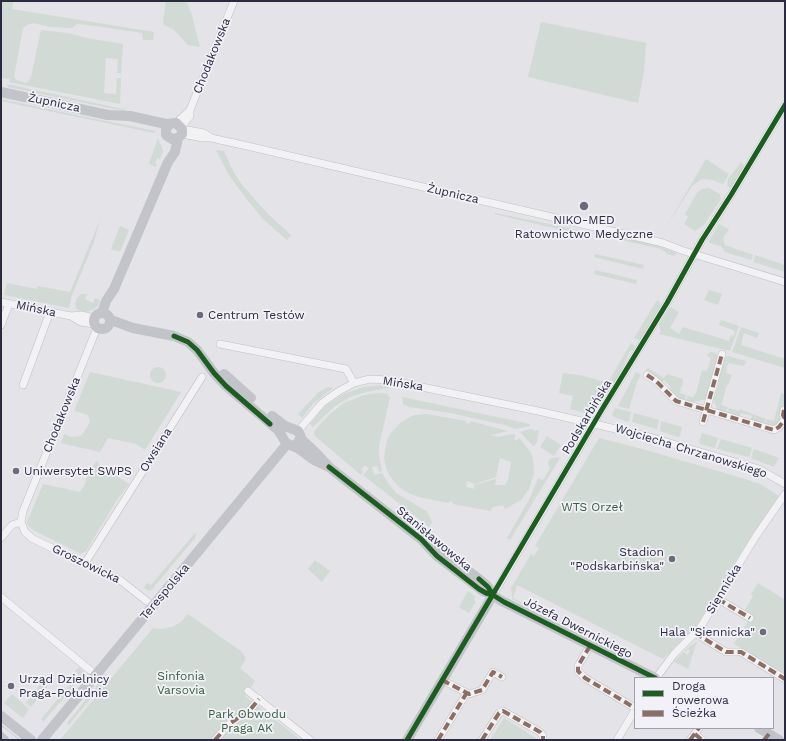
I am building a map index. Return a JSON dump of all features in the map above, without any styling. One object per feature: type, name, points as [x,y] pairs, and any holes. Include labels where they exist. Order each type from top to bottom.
[{"type":"street","name":"Chodakowska","points":[[21,522],[30,493],[91,343],[102,320],[106,301],[114,289],[168,162],[175,152],[176,131],[190,116],[190,110],[234,1]]},
{"type":"street","name":"Żupnicza","points":[[1,92],[108,115],[130,116],[203,138],[211,138],[663,243],[785,282]]},
{"type":"street","name":"Podskarbińska","points":[[410,739],[442,680],[594,423],[667,303],[694,254],[785,105]]},
{"type":"street","name":"Mińska","points":[[1,302],[71,316],[81,322],[102,320],[122,329],[133,328],[174,336]]},
{"type":"street","points":[[1,325],[9,304]]},
{"type":"street","points":[[23,385],[50,312]]},
{"type":"street","name":"Stanisławowska","points":[[174,336],[186,336],[194,340],[209,354],[232,382],[279,423],[299,449],[308,456],[328,467],[421,539],[439,548],[488,587],[493,595]]},
{"type":"street","points":[[220,344],[346,369],[354,383]]},
{"type":"street","points":[[703,422],[722,354]]},
{"type":"street","points":[[647,375],[656,381],[676,401],[774,430],[779,427],[785,419],[783,415],[784,410]]},
{"type":"street","name":"Owsiana","points":[[85,563],[202,377]]},
{"type":"street","name":"Mińska","points":[[354,383],[370,379],[402,382],[594,423]]},
{"type":"street","name":"Terespolska","points":[[42,740],[322,403],[354,383]]},
{"type":"street","name":"Wojciecha Chrzanowskiego","points":[[594,423],[651,437],[759,469],[784,483]]},
{"type":"street","name":"Stanisławowska","points":[[292,438],[317,454],[328,467]]},
{"type":"street","name":"Siennicka","points":[[657,677],[674,654],[695,633],[718,599],[756,536],[785,494]]},
{"type":"street","points":[[1,538],[12,525],[21,522]]},
{"type":"street","name":"Groszowicka","points":[[21,522],[25,532],[33,539],[120,580],[153,606]]},
{"type":"street","name":"Józefa Dwernickiego","points":[[493,595],[590,646],[654,677]]},
{"type":"street","points":[[1,597],[96,675]]},
{"type":"street","points":[[718,599],[750,618]]},
{"type":"street","points":[[695,633],[726,652],[740,652],[785,680]]},
{"type":"street","points":[[590,646],[578,666],[578,671],[585,678],[634,708]]},
{"type":"street","points":[[442,680],[466,694],[471,694],[482,690],[493,672],[502,677]]},
{"type":"street","points":[[248,691],[310,740]]},
{"type":"street","points":[[438,740],[466,694]]},
{"type":"street","points":[[215,740],[229,724],[250,710],[259,699]]},
{"type":"street","points":[[482,740],[498,713],[503,711],[540,732],[544,740]]},
{"type":"street","points":[[617,740],[634,711]]},
{"type":"street","points":[[1,716],[31,740]]},
{"type":"street","points":[[760,729],[767,737],[779,740]]},
{"type":"street","points":[[694,734],[702,740]]},
{"type":"green space","points":[[1,1],[13,1],[12,9],[154,32],[153,40],[143,40],[142,33],[88,25],[77,24],[72,28],[50,27],[33,23],[23,28],[14,77],[16,80],[25,83],[28,82],[31,77],[41,30],[67,33],[123,44],[121,73],[117,73],[118,59],[106,58],[104,93],[116,94],[117,78],[121,78],[120,104],[9,82],[10,79],[1,78]]},
{"type":"green space","points":[[166,1],[186,1],[191,12],[200,47],[188,45],[174,30],[164,25],[163,22]]},
{"type":"green space","points":[[541,22],[646,43],[644,72],[638,103],[528,77]]},
{"type":"green space","points":[[7,84],[127,110],[124,111],[8,87]]},
{"type":"green space","points":[[1,99],[156,131],[154,133],[1,101]]},
{"type":"green space","points":[[158,138],[163,151],[160,159],[157,158],[155,163],[157,164],[156,167],[149,164]]},
{"type":"green space","points":[[216,150],[224,151],[234,173],[243,186],[268,214],[291,235],[287,240],[263,219],[249,202],[230,177]]},
{"type":"green space","points":[[706,159],[729,174],[724,183],[722,184],[713,180],[702,179],[692,186],[665,229]]},
{"type":"green space","points":[[741,162],[744,169],[732,187],[727,187],[728,179]]},
{"type":"green space","points":[[709,188],[720,194],[721,199],[704,225],[695,231],[684,224],[688,216],[685,214],[697,193],[702,189]]},
{"type":"green space","points":[[494,214],[579,230],[585,234]]},
{"type":"green space","points":[[100,220],[94,242],[72,295],[69,308],[4,295],[7,283],[37,289],[38,286],[70,292]]},
{"type":"green space","points":[[719,224],[729,229],[723,238],[725,245],[753,255],[751,260],[725,252],[721,246],[709,243]]},
{"type":"green space","points":[[120,226],[129,230],[120,252],[111,249]]},
{"type":"green space","points":[[616,235],[653,244],[677,253],[674,256],[661,249],[617,239],[615,237]]},
{"type":"green space","points":[[595,254],[644,265],[643,269],[594,257]]},
{"type":"green space","points":[[755,255],[785,265],[785,272],[754,262]]},
{"type":"green space","points":[[595,270],[637,280],[636,284],[594,274]]},
{"type":"green space","points":[[709,290],[722,294],[718,305],[704,300]]},
{"type":"green space","points":[[81,294],[87,294],[85,299],[93,303],[95,298],[100,300],[98,306],[86,312],[77,310],[75,304],[77,298]]},
{"type":"green space","points":[[657,300],[660,302],[660,307],[641,339],[639,340],[634,338]]},
{"type":"green space","points":[[670,307],[679,312],[670,328],[679,334],[683,327],[729,341],[731,335],[734,336],[735,331],[719,325],[721,320],[739,326],[730,351],[659,334],[661,331],[659,325]]},
{"type":"green space","points":[[741,327],[759,333],[757,338],[744,333],[741,345],[785,359],[785,368],[732,352]]},
{"type":"green space","points":[[631,343],[635,346],[634,350],[630,351],[613,387],[598,408],[594,407]]},
{"type":"green space","points":[[711,352],[716,353],[719,357],[714,377],[709,381],[712,382],[709,394],[706,396],[707,399],[693,402],[686,401],[687,396],[694,397],[696,394],[702,370],[707,371],[711,358],[707,356]]},
{"type":"green space","points":[[728,356],[746,361],[744,366],[728,363],[726,373],[732,375],[727,385],[721,405],[728,407],[726,413],[715,410],[717,408],[712,397],[715,396],[719,383],[717,380],[724,358]]},
{"type":"green space","points":[[155,367],[161,367],[166,372],[164,381],[161,383],[155,383],[150,378],[150,372]]},
{"type":"green space","points":[[648,368],[664,378],[667,374],[683,379],[680,393],[686,395],[684,401],[676,398],[668,390],[671,387],[664,380],[661,383],[645,372]]},
{"type":"green space","points":[[90,372],[181,392],[145,450],[136,444],[108,438],[100,452],[61,443],[64,434],[71,437],[81,436],[88,426],[90,421],[88,415],[74,411]]},
{"type":"green space","points":[[636,372],[641,375],[637,382],[629,409],[618,406]]},
{"type":"green space","points":[[563,373],[580,375],[605,382],[587,412],[585,413],[570,409],[573,396],[559,393]]},
{"type":"green space","points":[[385,385],[389,388],[370,391],[350,397],[334,407],[313,427],[310,424],[324,407],[343,394],[364,387]]},
{"type":"green space","points":[[326,388],[333,388],[313,404],[302,418],[298,414],[319,392]]},
{"type":"green space","points":[[380,393],[388,394],[390,397],[379,446],[379,457],[382,471],[379,472],[377,466],[372,467],[374,475],[382,473],[396,493],[426,511],[432,522],[429,527],[363,475],[369,469],[366,466],[364,466],[361,470],[363,472],[361,475],[315,436],[314,432],[322,422],[344,403],[364,395]]},
{"type":"green space","points":[[781,393],[785,394],[785,404],[778,424],[774,426],[765,424],[767,419],[774,421]]},
{"type":"green space","points":[[402,397],[530,424],[530,426],[515,429],[505,425],[450,413],[409,407],[403,404]]},
{"type":"green space","points":[[615,408],[631,412],[628,422],[614,417],[612,414]]},
{"type":"green space","points":[[729,408],[739,411],[739,409],[766,419],[764,424],[751,420],[752,416],[741,413],[739,417],[727,413]]},
{"type":"green space","points":[[634,413],[659,420],[657,429],[632,422]]},
{"type":"green space","points":[[427,414],[466,421],[466,423],[469,424],[470,421],[508,431],[490,435],[498,437],[513,434],[516,435],[514,439],[516,441],[519,438],[530,451],[533,458],[534,473],[529,489],[521,500],[505,509],[503,505],[493,507],[490,511],[453,504],[453,502],[449,501],[449,503],[423,498],[410,494],[400,488],[389,475],[386,467],[384,457],[387,440],[400,423],[414,415]],"holes":[[[500,458],[511,462],[508,480],[505,485],[495,485],[496,479],[474,485],[474,489],[466,487],[467,481],[475,484],[496,477]]]},
{"type":"green space","points":[[661,421],[682,427],[680,436],[678,437],[660,431]]},
{"type":"green space","points":[[530,429],[537,431],[539,430],[537,442],[534,446],[520,432]]},
{"type":"green space","points":[[702,433],[718,438],[715,448],[700,444],[699,442]]},
{"type":"green space","points":[[547,436],[561,445],[554,456],[540,447]]},
{"type":"green space","name":"WTS Orzeł","points":[[599,438],[745,479],[760,484],[779,496],[745,546],[695,628],[663,659],[517,585],[513,598],[549,616],[548,617],[512,599],[511,588],[531,554],[534,556],[539,548],[535,546]]},
{"type":"green space","points":[[721,439],[752,448],[749,457],[717,449]]},
{"type":"green space","points":[[754,449],[779,458],[774,467],[751,458]]},
{"type":"green space","points":[[558,457],[560,458],[510,540],[507,538],[530,498],[538,478],[542,480],[544,479],[550,468],[548,464],[549,460]]},
{"type":"green space","points":[[96,461],[99,463],[98,464],[129,484],[117,500],[86,551],[81,554],[33,530],[27,522],[43,484],[80,492]]},
{"type":"green space","points":[[195,533],[196,537],[152,589],[150,591],[145,589],[144,587],[147,583],[151,585]]},
{"type":"green space","points":[[315,560],[330,571],[322,582],[308,569]]},
{"type":"green space","name":"Hala \"Siennicka\"","points":[[758,583],[784,599],[785,597],[785,675],[734,644],[752,615],[745,610],[753,596],[751,594]]},
{"type":"green space","points":[[468,591],[475,596],[474,601],[476,601],[469,613],[459,607]]},
{"type":"green space","name":"Sinfonia Varsovia","points":[[188,614],[242,652],[246,659],[240,668],[255,681],[245,696],[301,740],[60,740],[153,628],[161,629],[172,627],[181,622]]},
{"type":"green space","points":[[697,641],[688,669],[674,662],[683,652],[688,655],[690,650],[688,649],[686,652],[684,651]]},
{"type":"green space","points":[[79,667],[85,673],[44,721],[41,719],[79,674],[75,671]]},
{"type":"green space","points":[[103,673],[108,677],[69,725],[67,723],[97,686],[95,683]]},
{"type":"green space","points":[[41,681],[48,686],[31,707],[26,703]]},
{"type":"green space","points":[[12,694],[29,709],[23,718],[4,703]]},
{"type":"green space","points":[[504,718],[536,738],[535,740],[490,740]]},
{"type":"tram line","points":[[1,725],[20,740]]},
{"type":"marked path","points":[[703,422],[722,354]]},
{"type":"marked path","points":[[647,375],[656,381],[676,401],[774,430],[779,427],[785,419]]},
{"type":"marked path","points":[[784,410],[783,415],[785,419]]},
{"type":"marked path","points":[[718,599],[750,618]]},
{"type":"marked path","points":[[695,633],[726,652],[741,652],[785,679]]},
{"type":"marked path","points":[[590,646],[578,666],[578,671],[585,678],[634,707]]},
{"type":"marked path","points":[[442,680],[469,694],[482,690],[493,672],[502,677]]},
{"type":"marked path","points":[[438,740],[466,694]]},
{"type":"marked path","points":[[215,740],[229,724],[250,710],[259,699]]},
{"type":"marked path","points":[[482,740],[499,713],[503,711],[540,732],[543,736],[543,740]]},
{"type":"marked path","points":[[690,740],[698,729]]},
{"type":"marked path","points":[[695,734],[702,740]]},
{"type":"marked path","points":[[764,740],[769,734]]},
{"type":"cycle path","points":[[407,740],[601,411],[667,303],[702,240],[785,105]]},
{"type":"cycle path","points":[[174,336],[188,342],[197,350],[226,386],[270,424]]},
{"type":"cycle path","points":[[329,467],[421,539],[437,556],[479,589],[493,595]]},
{"type":"cycle path","points":[[479,579],[488,587],[493,595],[504,602],[653,677]]},
{"type":"place","name":"NIKO-MED Ratownictwo Medyczne","points":[[584,206]]},
{"type":"place","name":"Centrum Testów","points":[[200,315]]},
{"type":"place","name":"Uniwersytet SWPS","points":[[16,471]]},
{"type":"place","name":"Stadion \"Podskarbińska\"","points":[[672,559]]},
{"type":"place","name":"Hala \"Siennicka\"","points":[[763,632]]},
{"type":"place","name":"Urząd Dzielnicy Praga-Południe","points":[[11,686]]},
{"type":"park label","name":"Park Obwodu Praga AK","points":[[247,721]]}]
